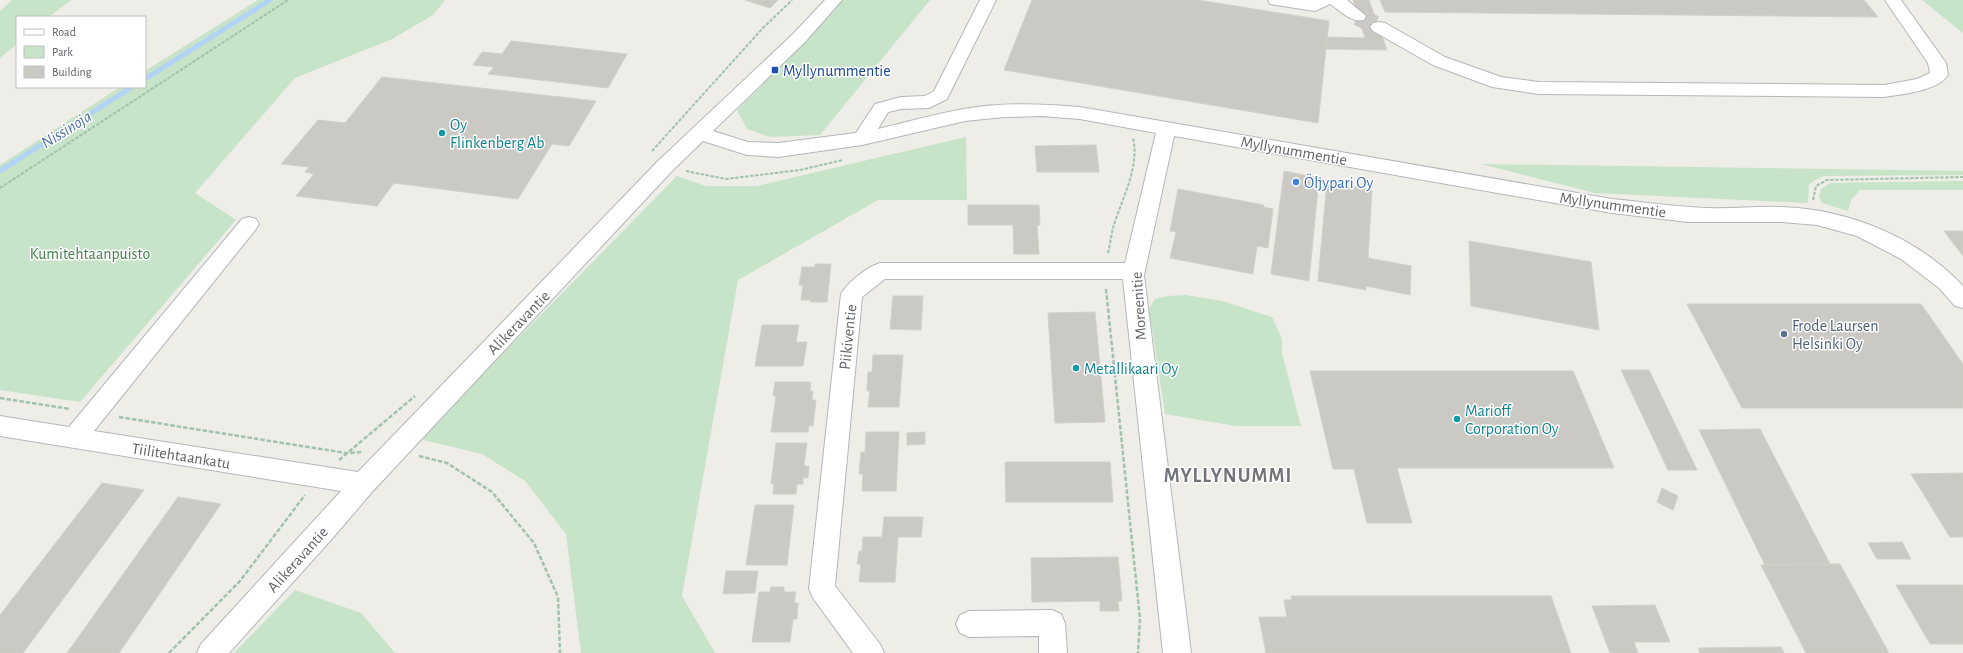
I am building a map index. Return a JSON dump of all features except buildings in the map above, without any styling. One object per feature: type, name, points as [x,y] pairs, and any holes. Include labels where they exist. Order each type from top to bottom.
[{"type":"street","name":"Alikeravantie","points":[[211,653],[322,532],[363,484],[665,166],[799,38],[834,0]]},
{"type":"street","points":[[862,139],[882,108],[901,103],[929,102],[942,94],[988,0]]},
{"type":"street","points":[[1276,0],[1315,6],[1324,1],[1358,16]]},
{"type":"street","points":[[1379,27],[1439,61],[1498,82],[1539,88],[1884,91],[1922,84],[1940,75],[1937,63],[1893,0]]},
{"type":"street","name":"Myllynummentie","points":[[699,133],[747,148],[778,150],[862,139],[964,115],[1004,110],[1042,110],[1080,113],[1164,135],[1612,206],[1700,215],[1766,214],[1819,218],[1870,233],[1906,252],[1932,269],[1963,300]]},
{"type":"street","name":"Moreenitie","points":[[1164,135],[1134,271],[1162,532],[1177,653]]},
{"type":"street","points":[[74,438],[249,224]]},
{"type":"street","name":"Piikiventie","points":[[870,653],[822,589],[852,294],[880,271],[1134,271]]},
{"type":"street","name":"Tiilitehtaankatu","points":[[0,426],[363,484]]},
{"type":"street","points":[[969,624],[1052,623],[1053,653]]},
{"type":"path","points":[[0,188],[288,0]]},
{"type":"path","points":[[792,0],[762,29],[644,159],[665,166],[726,179],[800,170],[846,159]]},
{"type":"path","points":[[1126,136],[1133,138],[1164,135]]},
{"type":"path","points":[[1133,138],[1136,151],[1121,209],[1112,228],[1104,271],[1140,619],[1138,653]]},
{"type":"path","points":[[1819,218],[1813,199],[1816,186],[1827,180],[1963,177]]},
{"type":"path","points":[[169,653],[240,581],[284,520],[320,476],[418,394]]},
{"type":"path","points":[[0,398],[346,453],[395,451],[447,463],[492,492],[534,543],[558,597],[560,653]]},
{"type":"green space","points":[[12,0],[71,0],[50,16],[16,16],[16,45],[0,58],[0,11]]},
{"type":"green space","name":"Kumitehtaanpuisto","points":[[258,0],[445,0],[433,15],[392,39],[295,78],[195,193],[236,220],[80,402],[0,390],[0,165],[118,88],[146,88],[146,70]]},
{"type":"green space","points":[[841,0],[930,0],[820,135],[770,137],[747,129],[737,110],[808,39]]},
{"type":"green space","points":[[1922,0],[1963,0],[1963,33]]},
{"type":"green space","points":[[966,137],[967,200],[878,200],[738,280],[682,596],[715,653],[581,653],[566,534],[525,481],[482,454],[419,439],[677,176],[706,186],[757,186]]},
{"type":"green space","points":[[1481,164],[1963,171],[1963,175],[1823,176],[1809,184],[1808,203],[1595,193]]},
{"type":"green space","points":[[1963,181],[1963,190],[1860,190],[1851,200],[1848,211],[1822,203],[1819,197],[1821,189],[1830,183]]},
{"type":"green space","points":[[1186,295],[1222,301],[1272,317],[1282,339],[1282,353],[1301,426],[1236,426],[1165,414],[1152,327],[1148,310],[1155,299],[1168,296]]},
{"type":"green space","points":[[295,590],[361,613],[395,653],[234,653]]},
{"type":"waterway","name":"Nissinoja","points":[[146,78],[270,0]]},
{"type":"waterway","name":"Nissinoja","points":[[0,171],[130,88]]},
{"type":"tunnel","points":[[1358,16],[1379,27]]},
{"type":"place","name":"Myllynummentie","points":[[775,70]]},
{"type":"place","name":"Oy Flinkenberg Ab","points":[[442,133]]},
{"type":"place","name":"Öljypari Oy","points":[[1296,182]]},
{"type":"place","name":"Frode Laursen Helsinki Oy","points":[[1784,334]]},
{"type":"place","name":"Metallikaari Oy","points":[[1076,368]]},
{"type":"place","name":"Marioff Corporation Oy","points":[[1457,419]]},
{"type":"district","name":"MYLLYNUMMI","points":[[1228,475]]}]
